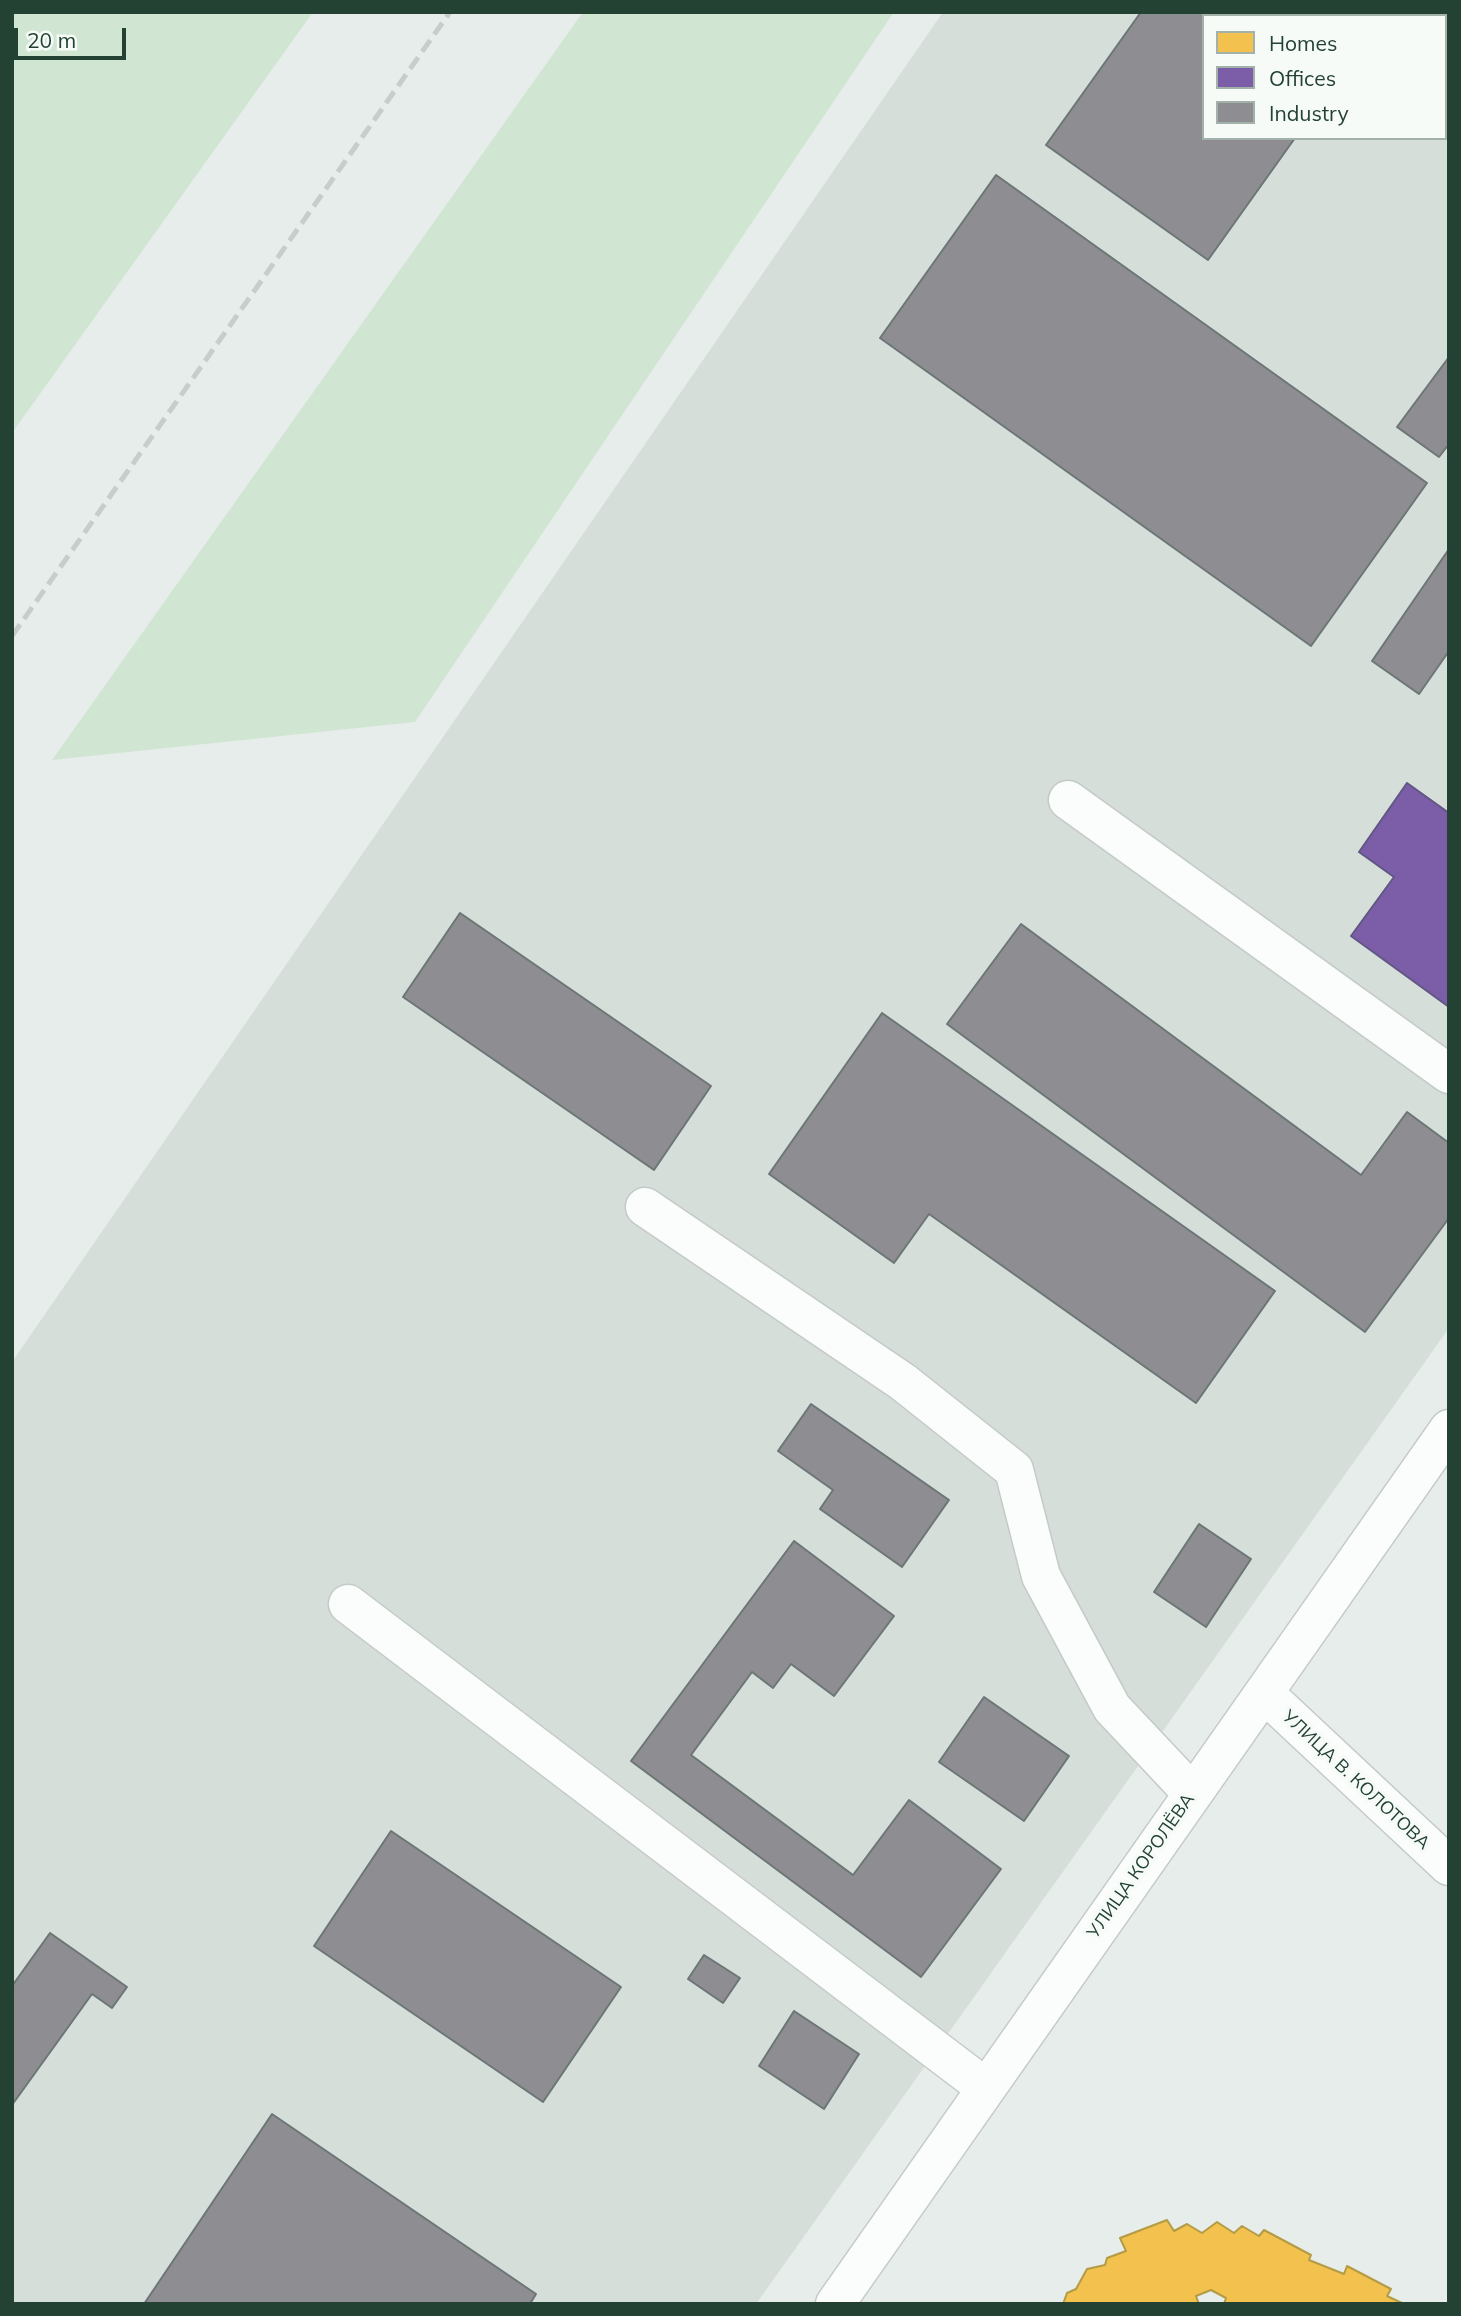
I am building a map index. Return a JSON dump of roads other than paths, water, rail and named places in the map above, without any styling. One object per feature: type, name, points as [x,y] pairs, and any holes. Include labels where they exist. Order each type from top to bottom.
[{"type":"street","points":[[1068,800],[1449,1074]]},
{"type":"street","points":[[645,1207],[903,1382],[1014,1470],[1041,1576],[1112,1708],[1192,1793]]},
{"type":"street","name":"УЛИЦА КОРОЛЁВА","points":[[835,2304],[1449,1429]]},
{"type":"street","points":[[348,1604],[986,2088]]},
{"type":"street","name":"УЛИЦА В. КОЛОТОВА","points":[[1264,1693],[1449,1867]]},
{"type":"railway","points":[[12,636],[450,12]]}]
